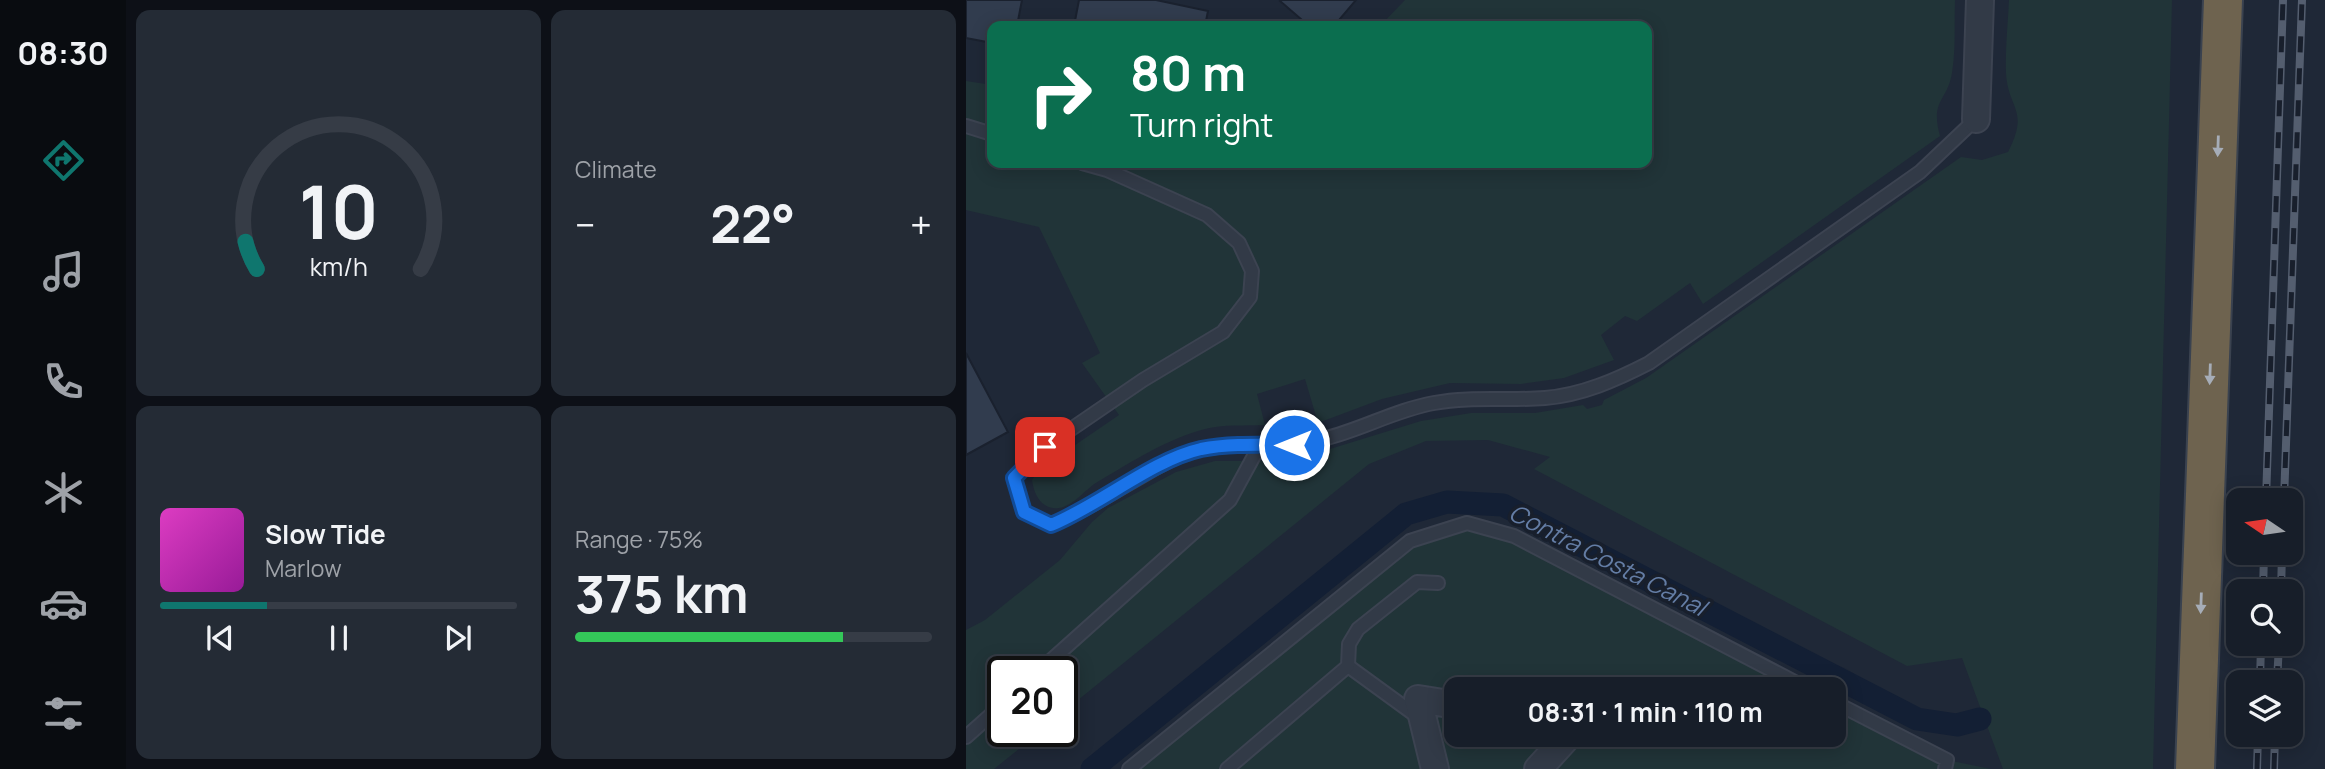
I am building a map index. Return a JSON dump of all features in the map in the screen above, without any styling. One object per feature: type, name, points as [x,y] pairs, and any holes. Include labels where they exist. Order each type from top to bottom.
[{"type":"highway","points":[[2218,0],[2220,78]]},
{"type":"highway","points":[[2195,769],[2223,0]]},
{"type":"street","points":[[1976,120],[1980,0]]},
{"type":"street","points":[[1435,769],[1418,699],[1444,703]]},
{"type":"street","points":[[1538,769],[1558,747]]},
{"type":"lane","points":[[1100,168],[1207,215],[1239,243],[1252,271],[1250,297],[1223,332],[1143,380],[1045,447],[1014,478],[1024,512],[1051,525],[1077,514],[1170,460],[1209,448],[1227,445],[1294,445],[1324,439],[1399,412],[1433,403],[1468,398],[1547,398],[1583,391],[1617,379],[1650,363],[1920,172],[1976,120]]},
{"type":"lane","points":[[966,126],[987,132]]},
{"type":"lane","points":[[1056,656],[1230,500],[1260,445]]},
{"type":"lane","points":[[1129,769],[1410,541],[1467,523],[1514,536],[1785,677]]},
{"type":"lane","points":[[1227,769],[1348,666],[1349,644],[1358,629],[1417,582],[1438,583]]},
{"type":"lane","points":[[1348,666],[1423,721]]},
{"type":"lane","points":[[1846,708],[1947,760],[1945,769]]},
{"type":"lane","points":[[966,737],[987,718]]},
{"type":"green space","points":[[1405,0],[1955,0],[1952,73],[1937,115],[1940,136],[1703,304],[1690,283],[1637,321],[1625,316],[1601,335],[1614,360],[1564,378],[1521,384],[1450,383],[1382,399],[1318,423],[1305,379],[1257,394],[1265,425],[1219,426],[1191,433],[1094,484],[1064,507],[1053,508],[1043,504],[1037,496],[1032,480],[1040,469],[1119,415],[1082,363],[1100,353],[1039,227],[966,210],[966,81],[987,84],[987,168],[1652,168],[1652,21],[1385,21]]},
{"type":"green space","points":[[2009,0],[2172,0],[2153,769],[2003,769],[1962,658],[1907,666],[1534,469],[1550,457],[1488,440],[1426,441],[1369,464],[1078,700],[1078,656],[987,656],[987,747],[1021,747],[994,769],[966,769],[966,630],[985,620],[1060,560],[1092,522],[1108,508],[1176,472],[1215,461],[1291,461],[1421,421],[1471,413],[1535,413],[1583,405],[1587,409],[1602,405],[1604,400],[1646,378],[1961,157],[1982,160],[2008,152],[2018,118],[2006,73]]},
{"type":"green space","points":[[1467,523],[1514,536],[1787,677],[1444,677],[1444,747],[1846,747],[1846,708],[1947,760],[1991,769],[1138,769],[1410,541]]},
{"type":"building","points":[[966,0],[1022,0],[1018,21],[987,21],[987,42],[966,38]]},
{"type":"building","points":[[1079,0],[1156,0],[1208,11],[1206,21],[1075,21]]},
{"type":"building","points":[[1356,0],[1338,21],[1303,21],[1280,1]]},
{"type":"building","points":[[966,353],[1008,432],[966,455]]},
{"type":"waterway","name":"Contra Costa Canal","points":[[1092,769],[1406,514],[1447,502],[1503,505],[1917,719],[1957,725],[1980,719]]},
{"type":"railway","points":[[2266,488],[2283,0]]},
{"type":"railway","points":[[2284,488],[2302,0]]},
{"type":"railway","points":[[2263,579],[2264,565]]},
{"type":"railway","points":[[2281,579],[2282,565]]},
{"type":"railway","points":[[2260,670],[2261,656]]},
{"type":"railway","points":[[2278,656],[2278,670]]},
{"type":"railway","points":[[2257,769],[2258,747]]},
{"type":"railway","points":[[2274,769],[2275,747]]},
{"type":"route","points":[[1045,447],[1014,478],[1024,512],[1051,525],[1077,514],[1170,460],[1199,450],[1227,445],[1294,445]]}]
